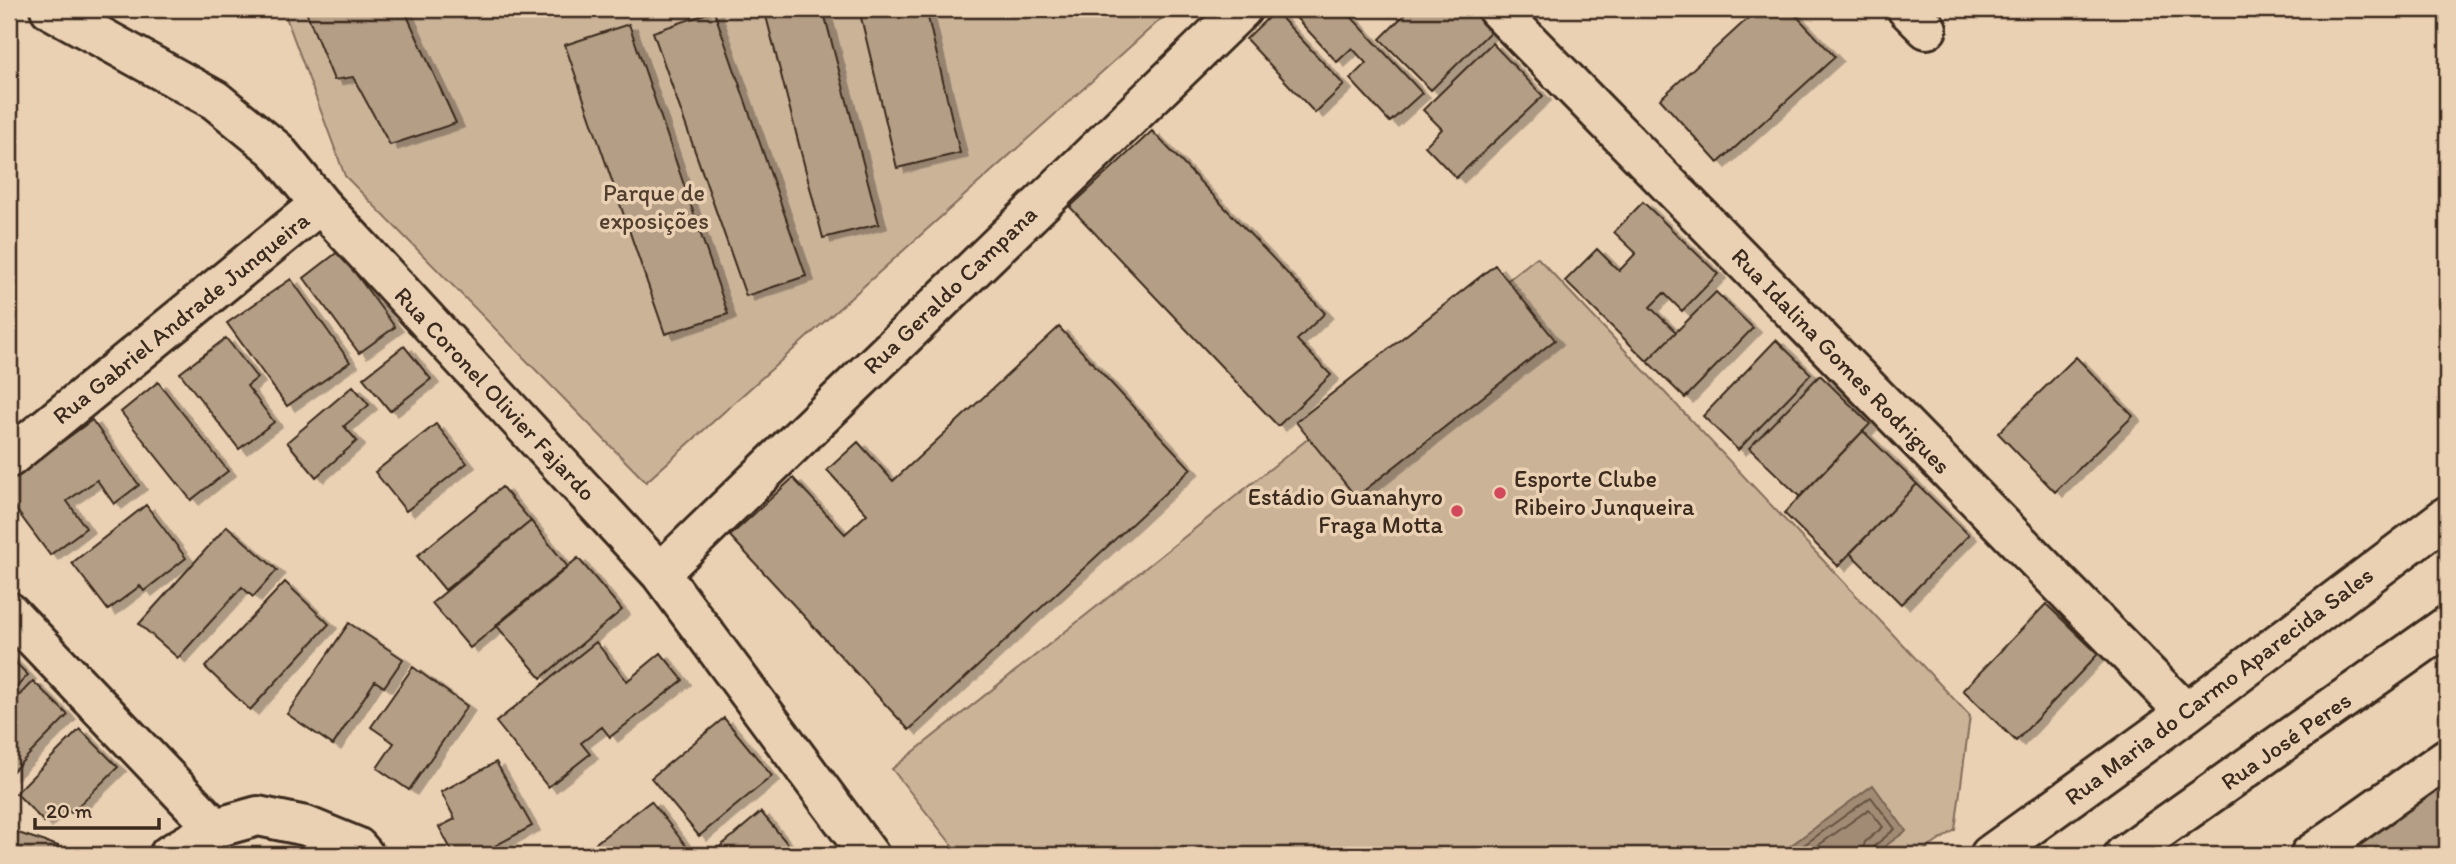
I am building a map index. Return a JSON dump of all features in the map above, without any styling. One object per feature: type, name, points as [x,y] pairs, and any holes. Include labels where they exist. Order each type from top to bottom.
[{"type":"street","name":"Rua Coronel Olivier Fajardo","points":[[50,9],[215,100],[275,150],[320,204],[660,573],[870,855]]},
{"type":"street","name":"Rua Geraldo Campana","points":[[660,573],[1242,9]]},
{"type":"street","name":"Rua Idalina Gomes Rodrigues","points":[[1497,9],[2186,713]]},
{"type":"street","name":"Rua Gabriel Andrade Junqueira","points":[[9,458],[320,204]]},
{"type":"street","name":"Rua Maria do Carmo Aparecida Sales","points":[[1990,855],[2186,713],[2447,516]]},
{"type":"street","points":[[9,612],[215,828]]},
{"type":"street","name":"Rua José Peres","points":[[2124,855],[2447,626]]},
{"type":"street","points":[[2309,855],[2447,758]]},
{"type":"street","points":[[169,855],[215,828],[258,816],[306,826],[357,847],[364,855]]},
{"type":"green space","name":"Parque de exposições","points":[[283,9],[1172,9],[646,482],[345,176]]},
{"type":"green space","name":"Estádio Guanahyro Fraga Motta","points":[[1537,257],[1970,716],[1955,830],[1917,855],[960,855],[892,769]]},
{"type":"green space","points":[[261,850],[300,852],[309,855],[243,855]]},
{"type":"water","points":[[1873,785],[1906,831],[1873,855],[1778,855]]},
{"type":"building","points":[[305,9],[404,9],[456,123],[390,145],[353,77],[334,80]]},
{"type":"building","points":[[794,9],[823,9],[879,224],[823,238],[766,16]]},
{"type":"building","points":[[859,9],[926,9],[960,153],[897,168]]},
{"type":"building","points":[[1288,9],[1344,9],[1422,93],[1390,122],[1350,79],[1366,63],[1352,48],[1337,62]]},
{"type":"building","points":[[1410,9],[1471,9],[1492,30],[1431,90],[1380,39]]},
{"type":"building","points":[[1758,9],[1790,9],[1835,57],[1718,163],[1660,99]]},
{"type":"building","points":[[714,11],[806,276],[746,296],[653,32]]},
{"type":"building","points":[[1275,11],[1344,85],[1315,113],[1246,39]]},
{"type":"building","points":[[629,24],[728,314],[665,334],[565,45]]},
{"type":"building","points":[[1492,43],[1543,96],[1456,178],[1425,146],[1442,129],[1423,110]]},
{"type":"building","points":[[1152,131],[1325,313],[1297,340],[1331,375],[1278,426],[1070,207]]},
{"type":"building","points":[[1643,202],[1718,274],[1682,311],[1664,293],[1650,307],[1676,332],[1647,361],[1565,281],[1597,249],[1619,271],[1636,253],[1614,232]]},
{"type":"building","points":[[339,251],[395,327],[359,353],[304,278]]},
{"type":"building","points":[[1495,265],[1555,340],[1356,497],[1296,422]]},
{"type":"building","points":[[291,279],[350,362],[287,406],[227,323]]},
{"type":"building","points":[[1716,292],[1753,328],[1685,398],[1647,361]]},
{"type":"building","points":[[1059,327],[1191,469],[909,730],[730,536],[793,478],[845,534],[867,514],[827,470],[858,442],[893,481]]},
{"type":"building","points":[[226,338],[257,378],[247,386],[274,422],[239,449],[180,373]]},
{"type":"building","points":[[1776,340],[1811,374],[1738,450],[1703,416]]},
{"type":"building","points":[[404,346],[431,379],[390,411],[363,378]]},
{"type":"building","points":[[2076,357],[2133,416],[2055,492],[1998,433]]},
{"type":"building","points":[[1820,375],[1870,424],[1800,497],[1749,448]]},
{"type":"building","points":[[158,382],[228,471],[191,500],[121,412]]},
{"type":"building","points":[[353,386],[369,405],[344,426],[357,441],[316,477],[287,442]]},
{"type":"building","points":[[92,420],[139,485],[114,504],[97,480],[67,501],[86,528],[50,555],[9,500],[9,481]]},
{"type":"building","points":[[436,424],[467,463],[406,511],[375,472]]},
{"type":"building","points":[[1863,431],[1917,484],[1838,566],[1784,513]]},
{"type":"building","points":[[1917,484],[1969,535],[1901,604],[1850,553]]},
{"type":"building","points":[[502,487],[531,521],[445,590],[417,556]]},
{"type":"building","points":[[146,505],[186,558],[144,591],[140,586],[108,610],[72,563]]},
{"type":"building","points":[[531,521],[568,567],[470,648],[432,603]]},
{"type":"building","points":[[227,526],[277,570],[253,597],[242,587],[178,658],[139,624]]},
{"type":"building","points":[[578,558],[622,610],[541,678],[496,625]]},
{"type":"building","points":[[285,582],[329,624],[250,710],[205,667]]},
{"type":"building","points":[[2046,604],[2098,654],[2016,741],[1963,690]]},
{"type":"building","points":[[349,623],[403,659],[384,687],[375,681],[333,745],[287,714]]},
{"type":"building","points":[[596,642],[627,681],[661,653],[683,680],[610,737],[602,727],[581,743],[590,754],[548,787],[496,722]]},
{"type":"building","points":[[9,656],[28,675],[9,695]]},
{"type":"building","points":[[413,667],[467,706],[409,790],[377,768],[394,743],[371,727]]},
{"type":"building","points":[[33,681],[68,715],[9,775],[9,706]]},
{"type":"building","points":[[724,718],[772,776],[699,836],[651,778]]},
{"type":"building","points":[[80,729],[118,767],[71,813],[62,805],[44,822],[16,793]]},
{"type":"building","points":[[496,762],[532,826],[478,855],[454,855],[439,827],[455,819],[441,792]]},
{"type":"building","points":[[2447,783],[2447,855],[2342,855]]},
{"type":"building","points":[[651,801],[690,851],[685,855],[593,855],[588,849]]},
{"type":"building","points":[[761,812],[797,855],[710,855]]},
{"type":"building","points":[[9,830],[58,846],[55,855],[9,855]]},
{"type":"place","name":"Esporte Clube Ribeiro Junqueira","points":[[1500,493]]},
{"type":"place","name":"Estádio Guanahyro Fraga Motta","points":[[1457,511]]}]
